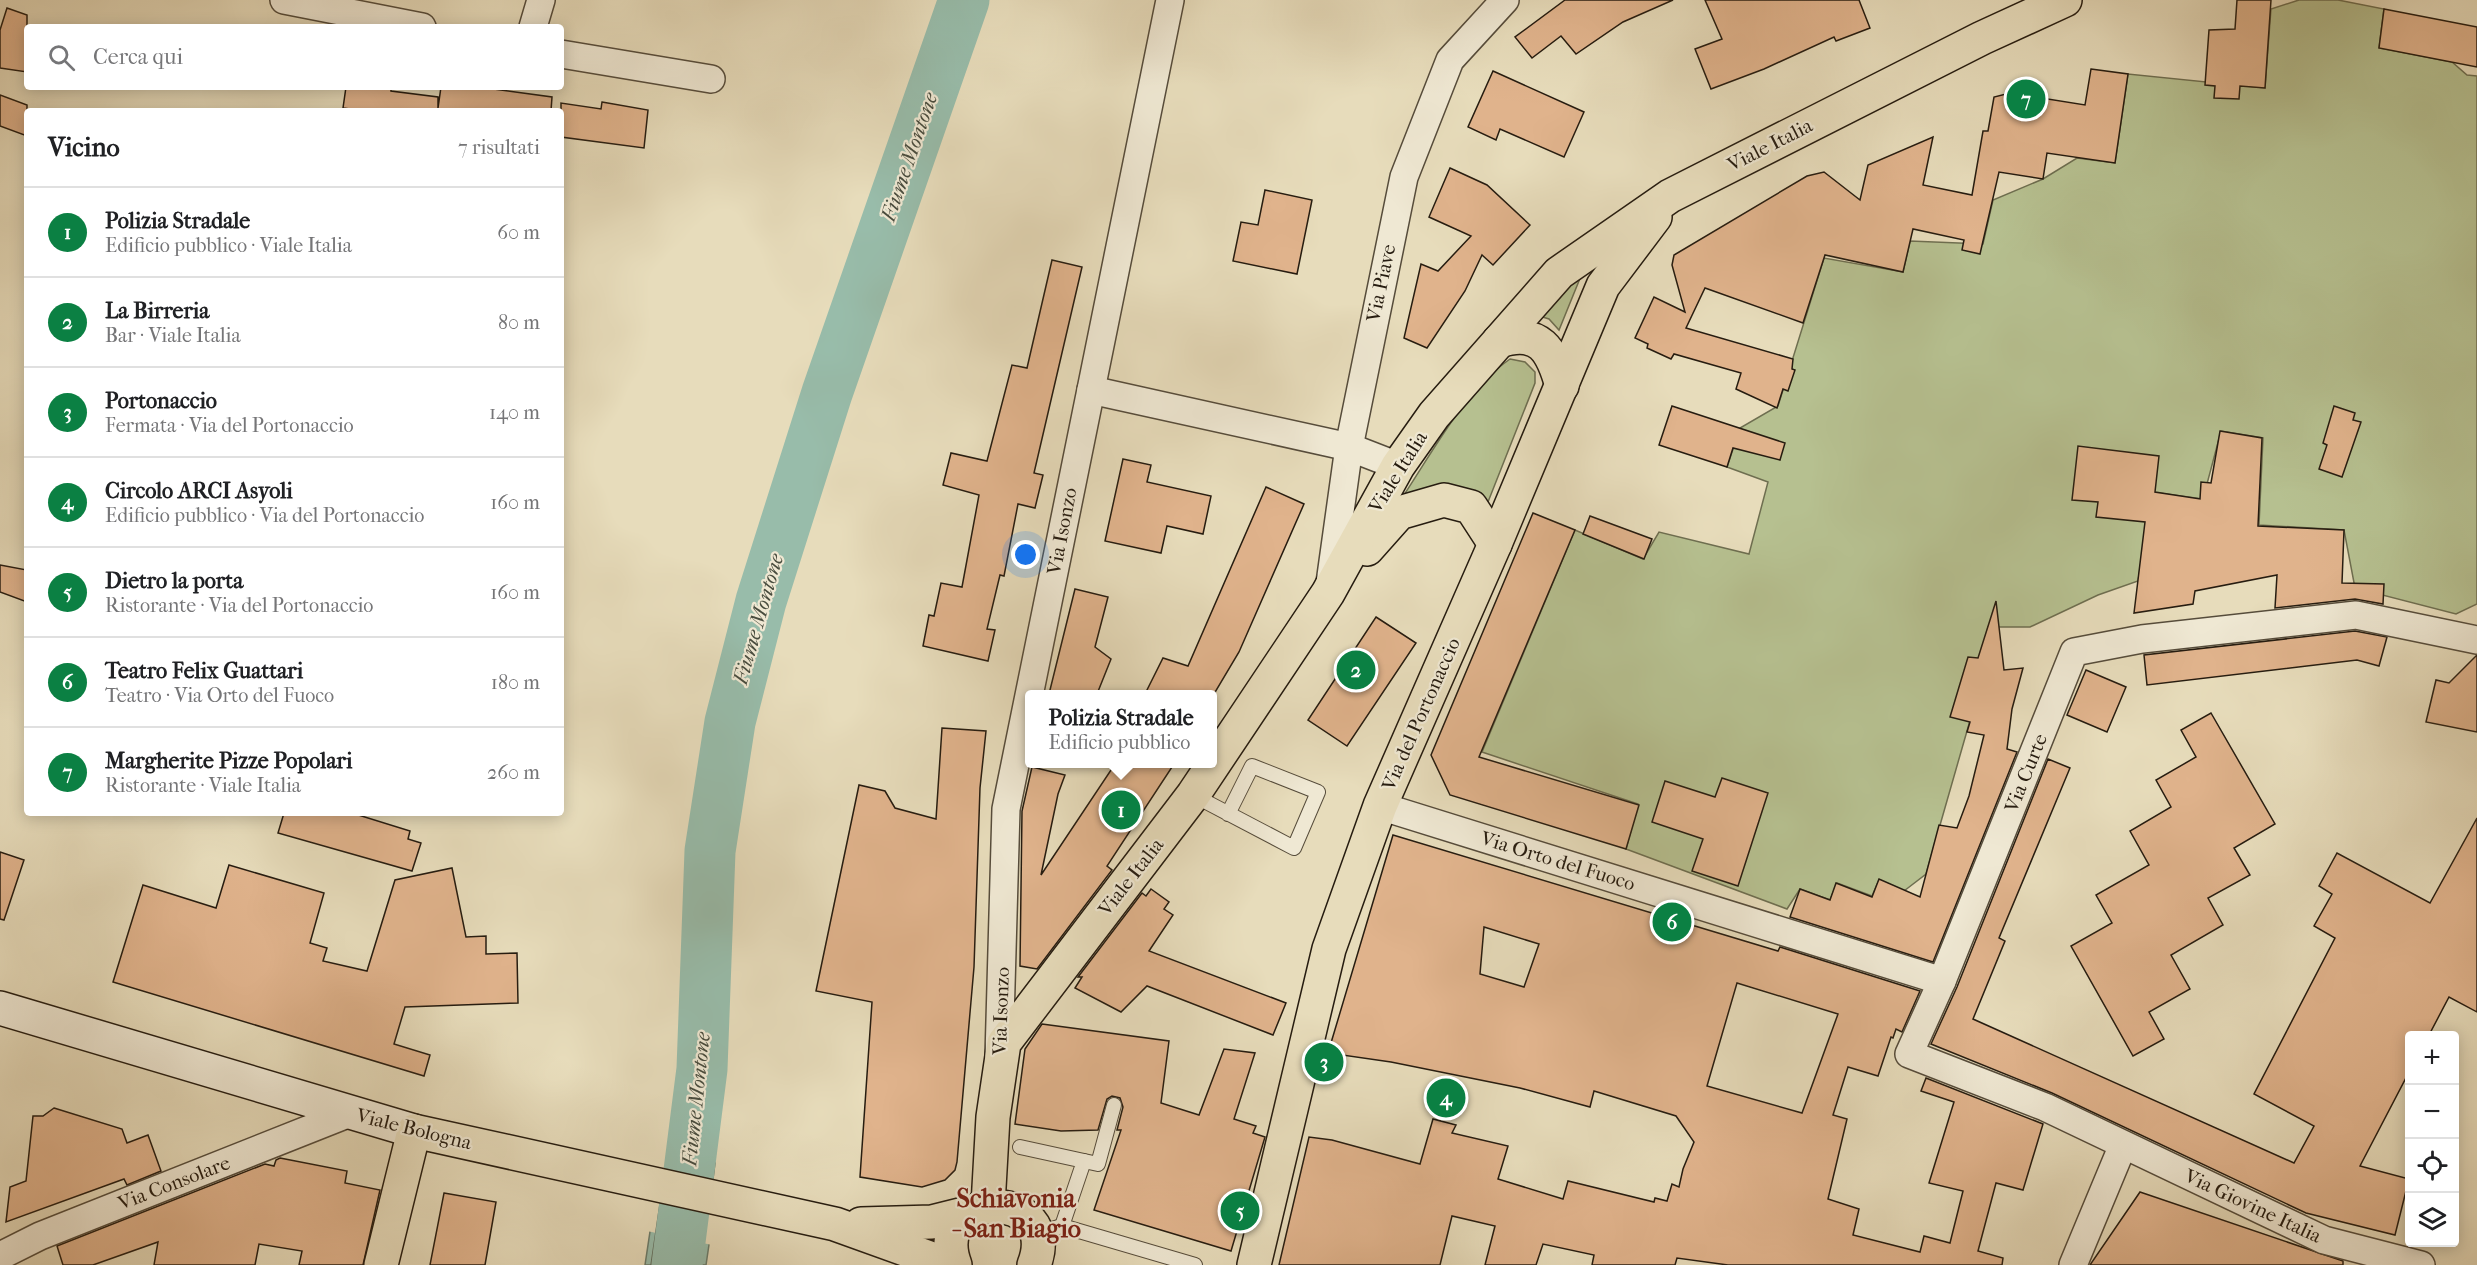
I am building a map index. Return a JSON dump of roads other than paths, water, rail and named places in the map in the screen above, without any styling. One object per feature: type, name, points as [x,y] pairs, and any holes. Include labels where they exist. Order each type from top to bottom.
[{"type":"main road","name":"Viale Italia","points":[[1217,759],[1328,593],[1398,466],[1434,416],[1559,273],[1670,196],[1982,38],[2065,0]]},
{"type":"main road","name":"Via del Portonaccio","points":[[1254,1265],[1329,949],[1380,806],[1495,544],[1603,286],[1670,196]]},
{"type":"main road","points":[[1499,341],[1514,336],[1535,339],[1548,350],[1562,386]]},
{"type":"main road","points":[[1328,593],[1399,513],[1444,501],[1471,507],[1495,544]]},
{"type":"main road","name":"Viale Italia","points":[[983,1199],[1004,1043],[1193,795],[1211,768]]},
{"type":"main road","name":"Viale Bologna","points":[[0,1008],[414,1131],[823,1222],[949,1265]]},
{"type":"main road","points":[[381,1265],[414,1131]]},
{"type":"main road","points":[[955,1265],[951,1247],[953,1236],[963,1218],[983,1199],[1021,1213],[1044,1242]]},
{"type":"main road","name":"Viale Bologna","points":[[823,1222],[904,1225],[932,1222],[983,1199]]},
{"type":"street","points":[[284,0],[407,24]]},
{"type":"street","points":[[534,24],[541,0]]},
{"type":"street","name":"Via Isonzo","points":[[1030,690],[1170,0]]},
{"type":"street","name":"Via Piave","points":[[1328,593],[1349,447],[1404,177],[1450,60],[1505,0]]},
{"type":"street","points":[[564,54],[711,79]]},
{"type":"street","points":[[1091,390],[1349,447],[1398,466]]},
{"type":"street","name":"Via Curte","points":[[2123,1145],[2045,1107],[1909,1054],[1942,981],[2074,652],[2142,639],[2356,615],[2477,640]]},
{"type":"street","name":"Via Isonzo","points":[[999,1067],[1006,808],[1025,715]]},
{"type":"street","name":"Via Orto del Fuoco","points":[[1380,806],[1942,981]]},
{"type":"street","name":"Via Consolare","points":[[0,1256],[39,1236],[350,1113]]},
{"type":"street","points":[[2073,1265],[2123,1145]]},
{"type":"street","name":"Via Giovine Italia","points":[[2123,1145],[2324,1240],[2421,1265]]},
{"type":"lane","points":[[1193,795],[1228,814],[1294,848],[1318,792],[1252,766],[1228,814]]},
{"type":"lane","points":[[1020,1147],[1098,1164],[1114,1105]]},
{"type":"lane","points":[[1084,1161],[1044,1242],[1195,1265]]},
{"type":"water","points":[[663,1145],[722,1156],[706,1265],[645,1265]]},
{"type":"waterway","name":"Fiume Montone","points":[[677,1265],[702,1069],[710,851],[730,722],[761,601],[827,393],[964,0]]},
{"type":"place","name":"Margherite Pizze Popolari","points":[[2026,99]]},
{"type":"place","name":"La Birreria","points":[[1356,670]]},
{"type":"place","name":"Polizia Stradale","points":[[1121,810]]},
{"type":"place","name":"Teatro Felix Guattari","points":[[1672,922]]},
{"type":"place","name":"Portonaccio","points":[[1324,1062]]},
{"type":"place","name":"Circolo ARCI Asyoli","points":[[1446,1098]]},
{"type":"place","name":"Dietro la porta","points":[[1240,1211]]},
{"type":"district","name":"Schiavonia - San Biagio","points":[[1016,1213]]}]
